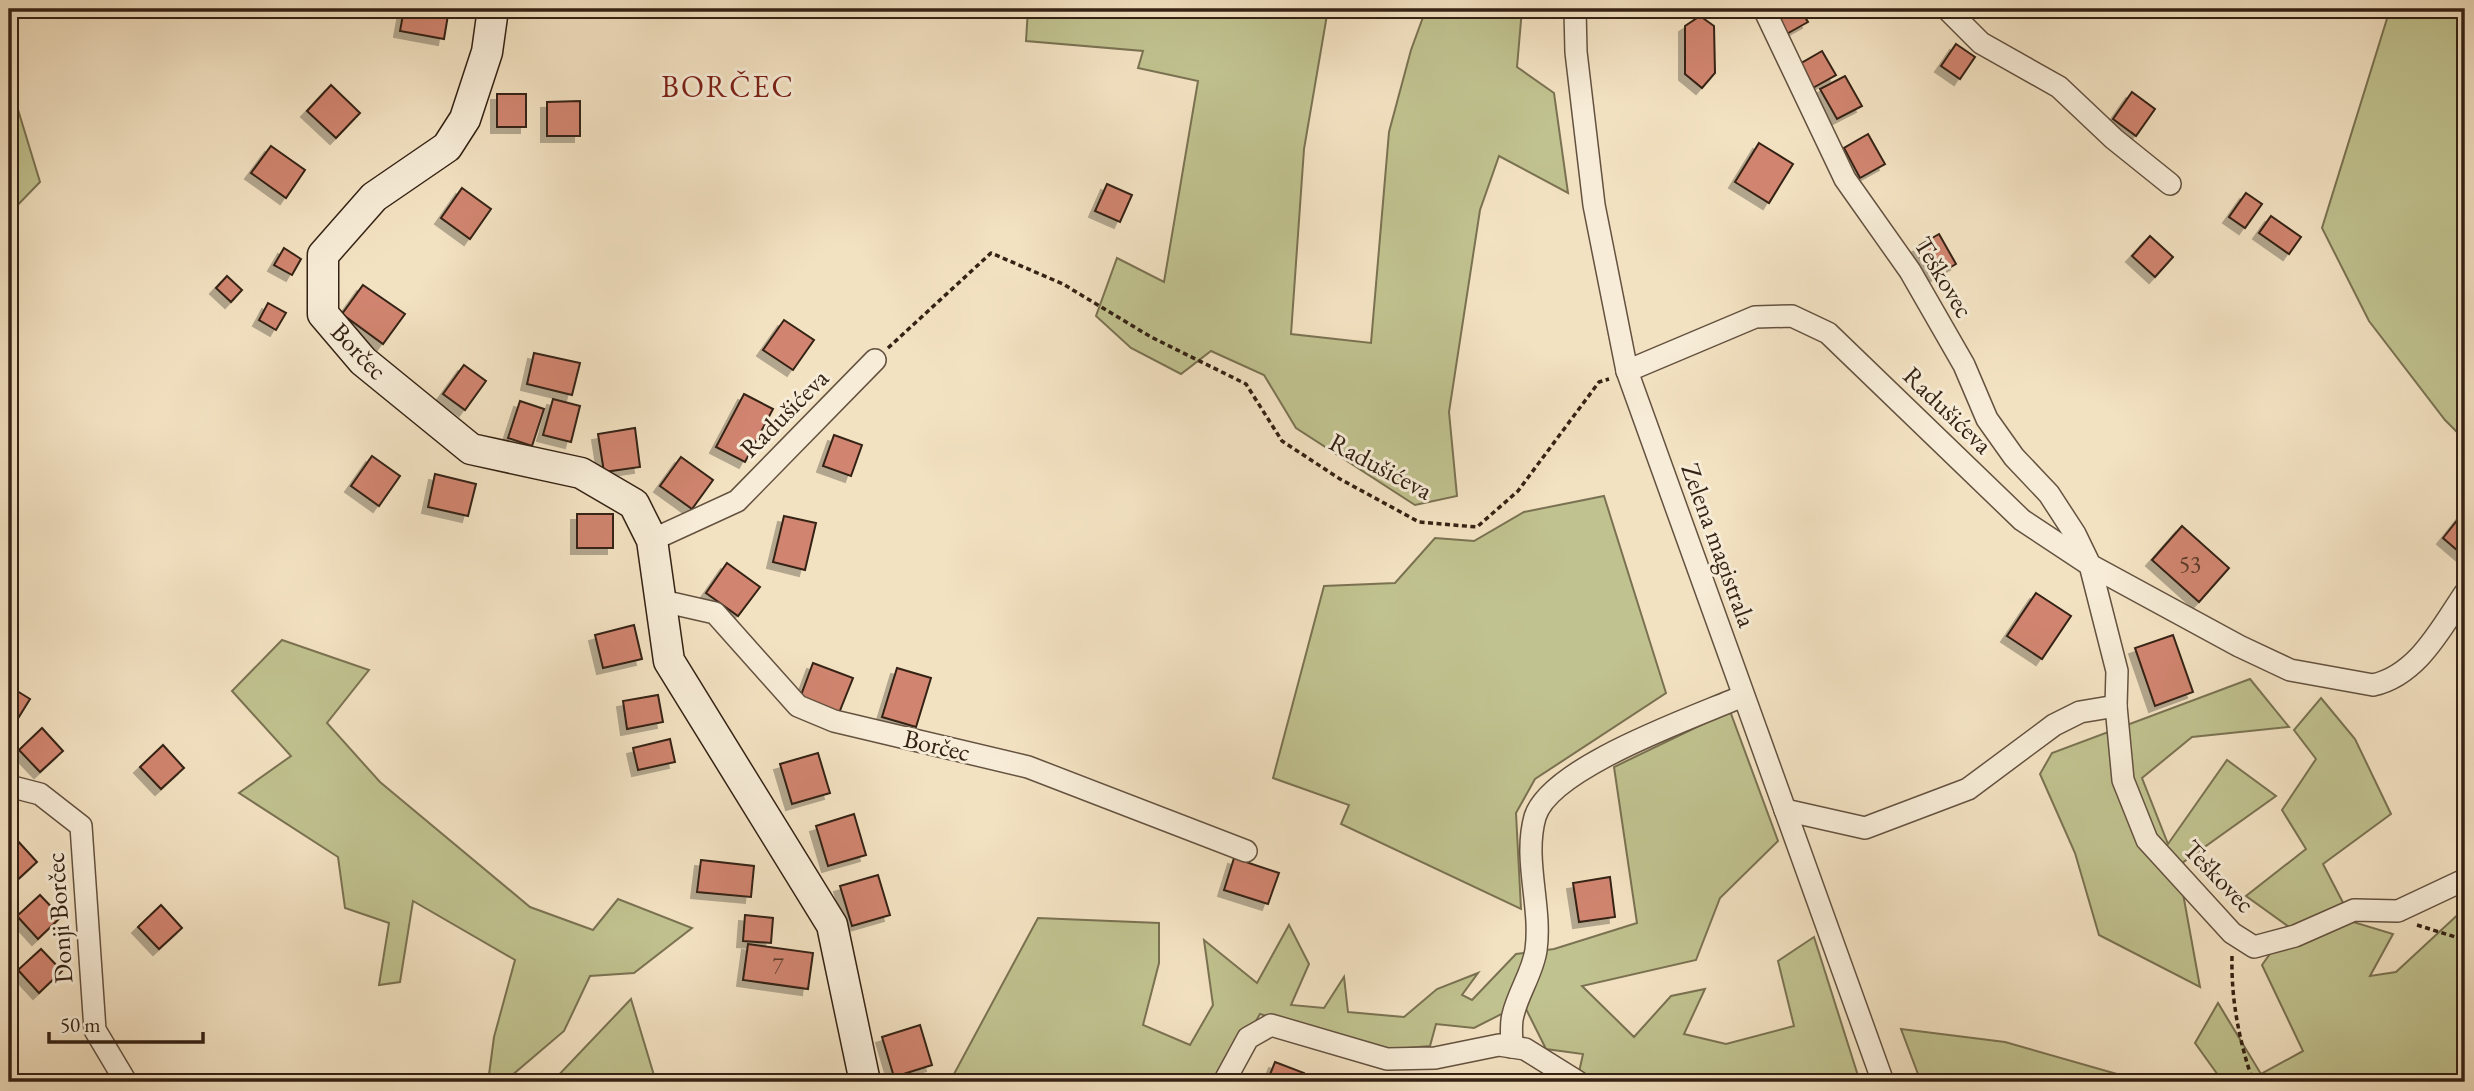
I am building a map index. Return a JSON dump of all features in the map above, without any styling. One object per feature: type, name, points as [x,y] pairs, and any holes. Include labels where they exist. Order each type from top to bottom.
[{"type":"street","name":"Borčec","points":[[493,9],[487,52],[465,119],[447,148],[374,197],[323,255],[323,314],[363,361],[471,449],[581,473],[634,504],[652,540],[658,600],[669,661],[832,925],[865,1082]]},
{"type":"street","name":"Zelena magistrala","points":[[1575,9],[1576,52],[1594,205],[1627,372],[1884,1082]]},
{"type":"street","name":"Teškovec","points":[[1764,9],[1845,179],[1910,271],[1964,365],[1987,419],[2014,457],[2049,494],[2075,534],[2090,565],[2117,671],[2116,706],[2123,780],[2147,840],[2232,933],[2254,947],[2295,936],[2354,910],[2398,911],[2464,880]]},
{"type":"street","points":[[1947,9],[1981,43],[2059,87],[2114,139],[2170,184]]},
{"type":"street","name":"Radušićeva","points":[[1627,372],[1755,317],[1792,316],[1828,333],[2022,520],[2090,565]]},
{"type":"street","name":"Radušićeva","points":[[652,540],[737,501],[875,360]]},
{"type":"street","points":[[2090,565],[2239,646],[2290,670],[2373,685],[2387,682],[2426,651],[2465,593]]},
{"type":"street","name":"Borčec","points":[[658,600],[715,613],[798,706],[834,721],[1028,766],[1246,851]]},
{"type":"street","points":[[1512,1047],[1512,1017],[1536,950],[1532,851],[1535,817],[1543,799],[1565,779],[1611,754],[1743,696]]},
{"type":"street","points":[[1785,810],[1865,828],[1968,789],[2054,725],[2080,712],[2116,706]]},
{"type":"street","name":"Donji Borčec","points":[[9,786],[40,794],[81,826],[95,1030],[126,1082]]},
{"type":"street","points":[[1224,1082],[1248,1038],[1271,1025],[1387,1059],[1435,1058],[1499,1045],[1525,1049],[1578,1082]]},
{"type":"path","name":"Radušićeva","points":[[875,360],[991,253],[1063,284],[1151,337],[1246,384],[1282,441],[1340,479],[1419,522],[1476,527],[1518,491],[1599,382],[1627,372]]},
{"type":"path","points":[[2232,933],[2231,991],[2239,1041],[2253,1082]]},
{"type":"green space","points":[[1028,9],[1328,9],[1304,149],[1291,334],[1371,343],[1389,132],[1411,50],[1426,9],[1522,9],[1517,67],[1554,93],[1568,193],[1499,156],[1480,210],[1449,412],[1457,496],[1415,505],[1296,428],[1264,375],[1211,351],[1181,374],[1131,348],[1096,316],[1117,258],[1164,282],[1198,81],[1138,68],[1143,51],[1026,41]]},
{"type":"green space","points":[[2390,9],[2465,9],[2465,440],[2445,420],[2369,321],[2322,228]]},
{"type":"green space","points":[[9,80],[40,182],[9,214]]},
{"type":"green space","points":[[1604,496],[1666,693],[1535,779],[1516,813],[1521,909],[1341,824],[1349,805],[1273,778],[1324,586],[1395,583],[1435,538],[1474,541],[1524,512]]},
{"type":"green space","points":[[282,640],[369,670],[327,723],[380,782],[530,907],[593,930],[618,899],[692,928],[634,973],[590,976],[564,1031],[504,1082],[488,1082],[494,1037],[515,960],[413,901],[400,982],[379,985],[389,923],[345,908],[338,857],[239,793],[291,756],[232,691]]},
{"type":"green space","points":[[2250,679],[2289,727],[2192,737],[2142,778],[2168,844],[2227,760],[2276,796],[2178,866],[2200,987],[2099,935],[2075,853],[2040,774],[2052,753]]},
{"type":"green space","points":[[2321,698],[2355,739],[2391,814],[2323,864],[2353,922],[2393,934],[2370,976],[2396,972],[2465,908],[2465,1082],[2223,1082],[2195,1043],[2218,1003],[2261,1074],[2303,1051],[2262,965],[2289,927],[2246,896],[2306,849],[2282,810],[2316,759],[2294,730]]},
{"type":"green space","points":[[1730,711],[1778,841],[1720,898],[1696,960],[1582,986],[1634,1037],[1671,996],[1705,989],[1684,1034],[1726,1044],[1794,1026],[1778,961],[1814,937],[1860,1082],[1594,1082],[1579,1072],[1583,1054],[1546,1049],[1523,1003],[1474,1028],[1436,1024],[1430,1046],[1385,1050],[1260,1014],[1220,1082],[963,1082],[954,1074],[1038,918],[1159,923],[1159,963],[1143,1025],[1190,1045],[1213,1005],[1204,940],[1257,983],[1289,925],[1309,964],[1291,1005],[1324,1008],[1344,977],[1348,1012],[1404,1017],[1437,989],[1478,973],[1462,995],[1472,1000],[1516,954],[1554,949],[1637,923],[1614,767]]},
{"type":"green space","points":[[631,999],[656,1082],[552,1082]]},
{"type":"green space","points":[[1901,1029],[2005,1042],[2145,1082],[1921,1082]]},
{"type":"building","points":[[404,9],[449,9],[444,39],[400,31]]},
{"type":"building","points":[[1768,9],[1800,9],[1808,22],[1783,36]]},
{"type":"building","points":[[1700,16],[1714,26],[1715,73],[1702,88],[1685,74],[1685,26]]},
{"type":"building","points":[[1956,44],[1975,57],[1960,79],[1941,66]]},
{"type":"building","points":[[1822,51],[1836,75],[1811,89],[1798,65]]},
{"type":"building","points":[[1845,76],[1862,106],[1837,119],[1820,89]]},
{"type":"building","points":[[331,85],[360,113],[336,138],[307,111]]},
{"type":"building","points":[[2132,92],[2155,109],[2136,136],[2113,119]]},
{"type":"building","points":[[497,94],[526,94],[526,127],[497,127]]},
{"type":"building","points":[[580,101],[580,136],[547,136],[547,102]]},
{"type":"building","points":[[1868,134],[1885,164],[1860,178],[1844,148]]},
{"type":"building","points":[[1759,143],[1793,164],[1769,203],[1735,182]]},
{"type":"building","points":[[271,146],[305,170],[286,198],[251,173]]},
{"type":"building","points":[[1107,184],[1132,195],[1120,222],[1095,211]]},
{"type":"building","points":[[462,188],[491,209],[470,239],[441,218]]},
{"type":"building","points":[[2246,193],[2262,204],[2245,228],[2229,217]]},
{"type":"building","points":[[2271,216],[2301,237],[2289,254],[2259,233]]},
{"type":"building","points":[[1939,234],[1956,264],[1932,278],[1915,248]]},
{"type":"building","points":[[2150,236],[2173,257],[2155,277],[2132,256]]},
{"type":"building","points":[[284,248],[301,259],[292,275],[274,265]]},
{"type":"building","points":[[227,276],[242,290],[231,302],[216,288]]},
{"type":"building","points":[[363,285],[405,314],[383,344],[342,314]]},
{"type":"building","points":[[268,303],[286,313],[276,330],[259,320]]},
{"type":"building","points":[[784,320],[814,340],[793,370],[763,350]]},
{"type":"building","points":[[534,353],[580,363],[572,395],[527,384]]},
{"type":"building","points":[[464,365],[486,381],[465,410],[443,394]]},
{"type":"building","points":[[744,394],[773,409],[745,462],[716,447]]},
{"type":"building","points":[[553,399],[580,406],[571,442],[543,435]]},
{"type":"building","points":[[520,401],[544,409],[532,446],[508,438]]},
{"type":"building","points":[[635,428],[640,467],[604,472],[598,434]]},
{"type":"building","points":[[834,435],[862,445],[851,476],[823,466]]},
{"type":"building","points":[[372,456],[400,476],[379,506],[351,486]]},
{"type":"building","points":[[681,457],[713,480],[692,509],[660,486]]},
{"type":"building","points":[[435,474],[476,484],[468,516],[428,507]]},
{"type":"building","points":[[2463,513],[2465,515],[2465,557],[2443,538]]},
{"type":"building","points":[[577,514],[613,514],[613,548],[577,548]]},
{"type":"building","points":[[784,516],[816,523],[805,570],[773,562]]},
{"type":"building","points":[[2182,526],[2229,568],[2199,602],[2152,560]]},
{"type":"building","points":[[727,563],[760,587],[738,616],[706,593]]},
{"type":"building","points":[[2036,593],[2071,616],[2042,659],[2007,636]]},
{"type":"building","points":[[634,625],[642,659],[603,668],[595,635]]},
{"type":"building","points":[[2173,635],[2193,692],[2155,706],[2135,648]]},
{"type":"building","points":[[813,663],[853,678],[839,713],[800,698]]},
{"type":"building","points":[[897,668],[931,678],[916,727],[882,717]]},
{"type":"building","points":[[9,686],[30,699],[9,733]]},
{"type":"building","points":[[658,695],[663,722],[627,729],[623,701]]},
{"type":"building","points":[[42,728],[63,751],[40,772],[19,750]]},
{"type":"building","points":[[670,739],[675,762],[638,770],[633,748]]},
{"type":"building","points":[[163,745],[184,768],[161,789],[140,767]]},
{"type":"building","points":[[818,753],[830,793],[792,804],[780,764]]},
{"type":"building","points":[[854,814],[866,855],[828,866],[816,826]]},
{"type":"building","points":[[16,839],[37,862],[14,883],[9,878],[9,846]]},
{"type":"building","points":[[1234,858],[1279,873],[1268,904],[1224,890]]},
{"type":"building","points":[[701,860],[754,866],[751,897],[697,892]]},
{"type":"building","points":[[878,875],[890,915],[852,926],[840,886]]},
{"type":"building","points":[[1610,877],[1615,917],[1579,922],[1573,883]]},
{"type":"building","points":[[40,895],[61,917],[38,939],[17,916]]},
{"type":"building","points":[[161,905],[182,928],[159,949],[138,927]]},
{"type":"building","points":[[745,915],[773,918],[771,943],[743,941]]},
{"type":"building","points":[[748,944],[813,953],[808,989],[743,980]]},
{"type":"building","points":[[41,949],[62,971],[39,993],[18,970]]},
{"type":"building","points":[[920,1025],[932,1065],[894,1077],[882,1037]]},
{"type":"building","points":[[1275,1062],[1304,1073],[1301,1082],[1267,1082]]},
{"type":"district","name":"BORČEC","points":[[728,87]]}]
